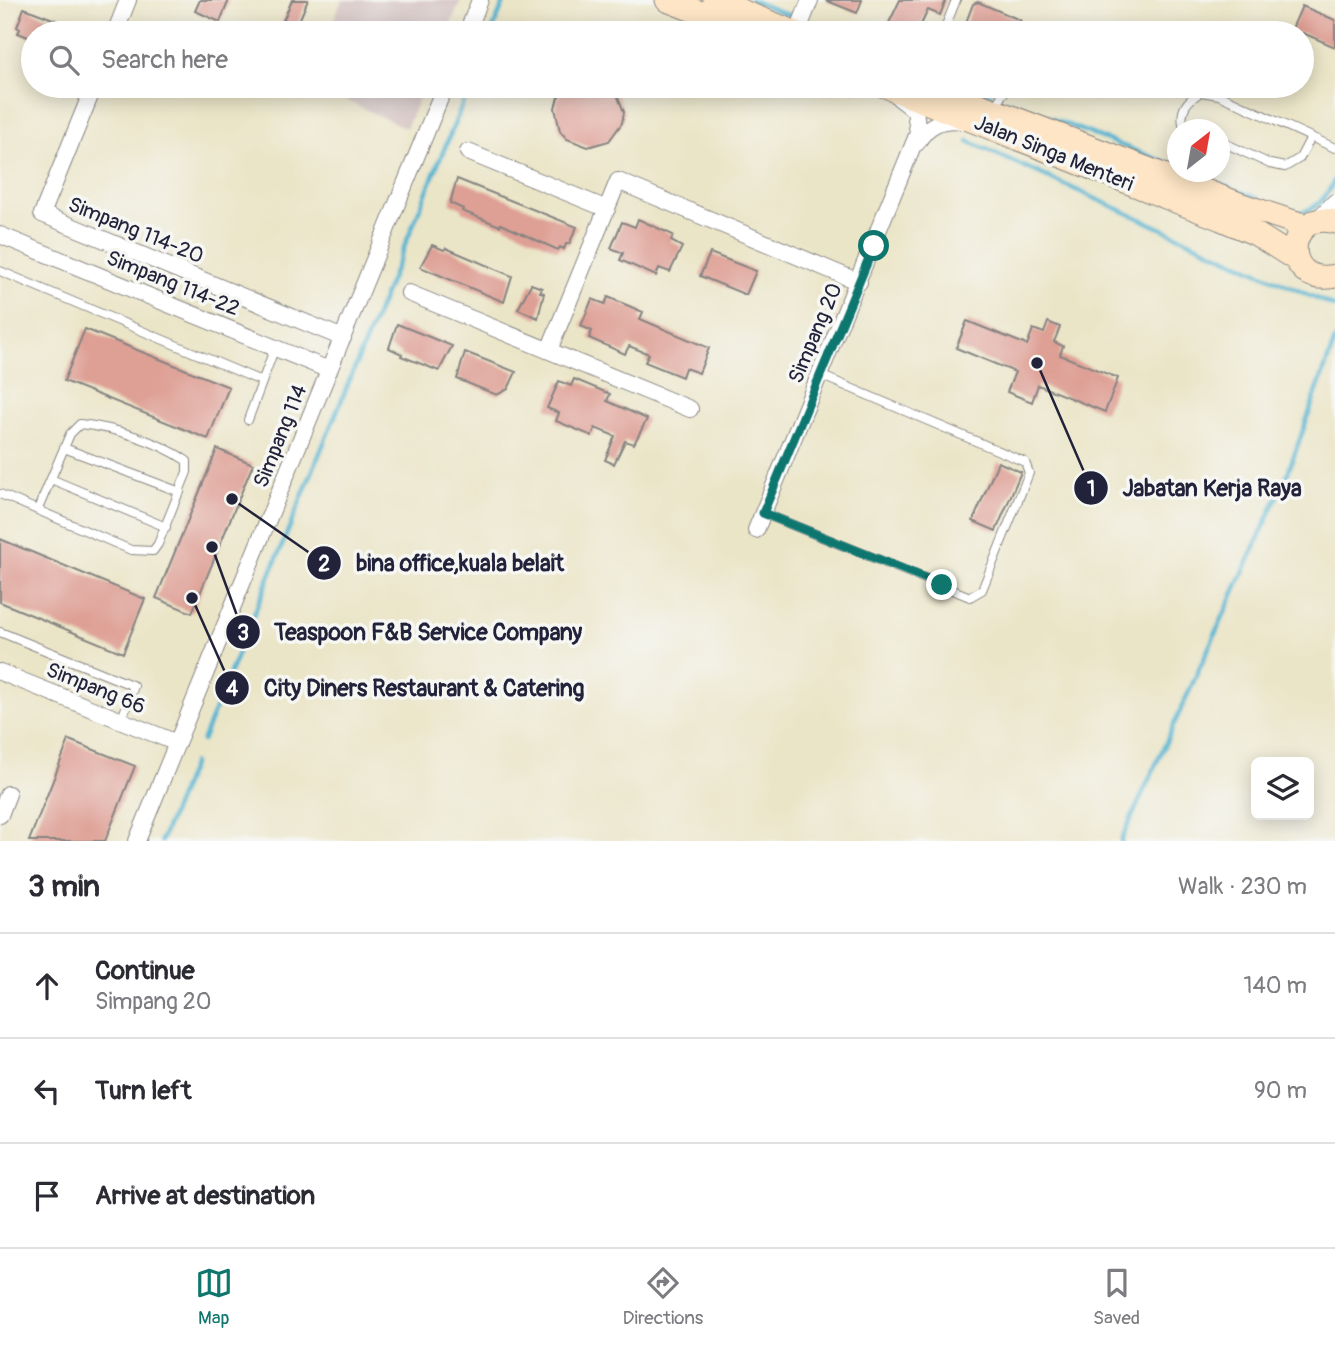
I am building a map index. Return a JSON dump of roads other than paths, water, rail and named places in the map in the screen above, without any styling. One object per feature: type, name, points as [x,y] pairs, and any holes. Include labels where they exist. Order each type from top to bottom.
[{"type":"main road","points":[[667,0],[721,21]]},
{"type":"main road","points":[[714,0],[766,21]]},
{"type":"main road","name":"Jalan Singa Menteri","points":[[925,98],[988,117],[1260,211],[1319,223]]},
{"type":"main road","name":"Jalan Singa Menteri","points":[[952,98],[988,117],[1271,243],[1297,260],[1313,276],[1335,276]]},
{"type":"main road","points":[[1297,260],[1296,241],[1319,223]]},
{"type":"street","points":[[120,21],[128,0]]},
{"type":"street","points":[[472,21],[480,0]]},
{"type":"street","points":[[801,21],[810,0]]},
{"type":"street","name":"Simpang 114-20","points":[[89,98],[42,214],[343,338]]},
{"type":"street","name":"Simpang 114","points":[[137,841],[440,98]]},
{"type":"street","points":[[897,98],[915,110],[919,124],[912,151]]},
{"type":"street","points":[[912,151],[934,123],[988,117]]},
{"type":"street","name":"Simpang 20","points":[[756,530],[912,151]]},
{"type":"street","points":[[468,152],[607,209]]},
{"type":"street","points":[[549,350],[618,181],[859,282]]},
{"type":"street","points":[[1319,223],[1335,202]]},
{"type":"street","name":"Simpang 114-22","points":[[0,235],[329,370]]},
{"type":"street","points":[[410,293],[690,409]]},
{"type":"street","name":"Simpang 66","points":[[0,672],[177,743]]},
{"type":"street","points":[[0,815],[8,794]]},
{"type":"lane","points":[[948,21],[956,0]]},
{"type":"lane","points":[[988,117],[1000,98]]},
{"type":"lane","points":[[1182,119],[1181,115],[1191,98]]},
{"type":"lane","points":[[1226,98],[1335,148]]},
{"type":"lane","points":[[1230,146],[1270,164],[1285,167],[1300,158],[1311,137]]},
{"type":"lane","points":[[0,271],[261,381]]},
{"type":"lane","points":[[248,420],[275,347]]},
{"type":"lane","points":[[763,513],[970,597],[982,590],[1029,473],[1025,462],[820,375]]},
{"type":"lane","points":[[0,495],[131,550],[153,551],[180,492],[187,472],[187,461],[172,451],[98,426],[80,424],[65,447],[38,509]]},
{"type":"lane","points":[[65,447],[180,492]]},
{"type":"lane","points":[[51,479],[166,527]]},
{"type":"lane","points":[[0,632],[134,687],[121,721]]},
{"type":"waterway","points":[[496,21],[505,0]]},
{"type":"waterway","points":[[751,0],[796,18]]},
{"type":"waterway","points":[[202,741],[465,98]]},
{"type":"waterway","points":[[1008,102],[1167,163]]},
{"type":"waterway","points":[[968,141],[1335,307]]},
{"type":"waterway","points":[[1297,213],[1311,209],[1320,202],[1335,179]]},
{"type":"waterway","points":[[1214,182],[1259,199]]},
{"type":"waterway","points":[[1121,841],[1286,478],[1335,340]]},
{"type":"waterway","points":[[161,841],[193,763]]},
{"type":"place","name":"Jabatan Kerja Raya","points":[[1037,363]]},
{"type":"place","name":"bina office,kuala belait","points":[[232,499]]},
{"type":"place","name":"Teaspoon F&B Service Company","points":[[212,547]]},
{"type":"place","name":"City Diners Restaurant & Catering","points":[[192,598]]}]
